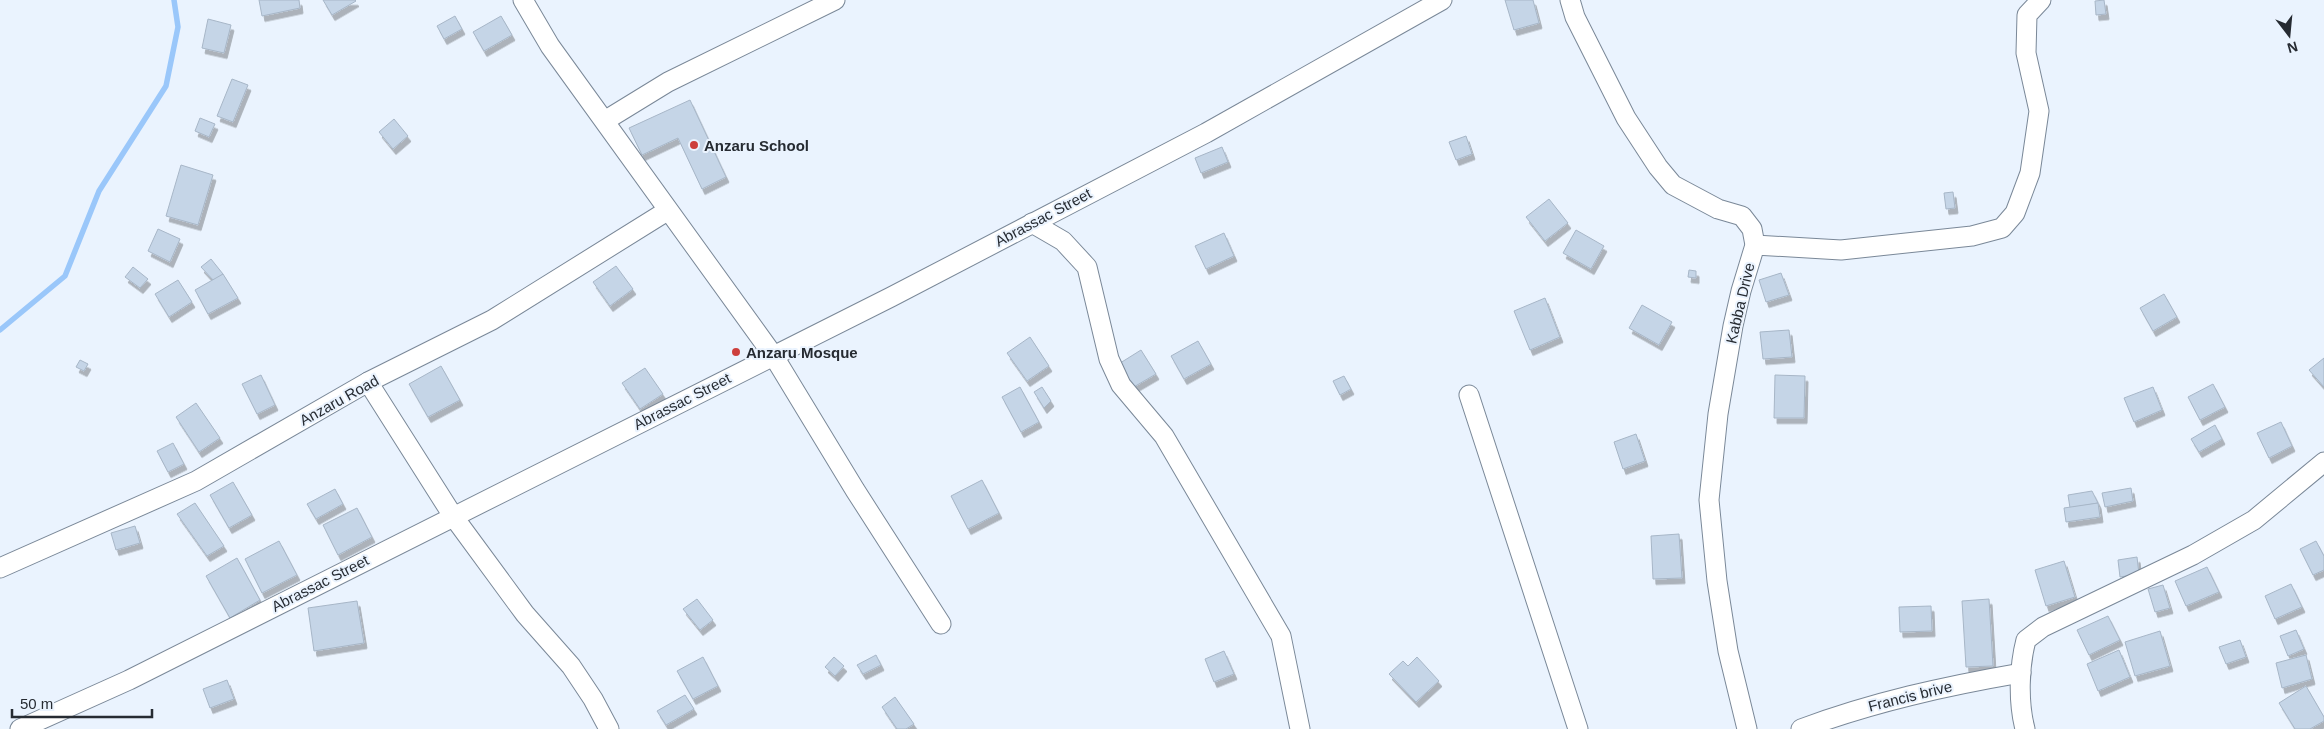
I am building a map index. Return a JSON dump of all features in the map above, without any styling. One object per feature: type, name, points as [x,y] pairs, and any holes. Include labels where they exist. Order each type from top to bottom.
[{"type":"street","points":[[523,0],[550,46],[606,120],[667,211],[773,354],[855,490],[941,624]]},
{"type":"street","points":[[606,120],[668,82],[836,0]]},
{"type":"street","name":"Abrassac Street","points":[[20,729],[129,680],[773,354],[891,297],[1206,133],[1442,0]]},
{"type":"street","points":[[1570,0],[1574,17],[1626,118],[1658,167],[1673,185],[1718,209],[1742,216],[1752,229],[1755,245]]},
{"type":"street","name":"Kabba Drive","points":[[1747,729],[1727,642],[1717,580],[1709,500],[1718,414],[1733,326],[1755,245],[1841,250],[1972,236],[2002,228],[2015,213],[2030,173],[2038,111],[2026,53],[2028,14],[2041,0]]},
{"type":"street","name":"Anzaru Road","points":[[0,568],[196,481],[368,382],[492,320],[667,211]]},
{"type":"street","points":[[1032,223],[1063,241],[1087,267],[1109,359],[1121,385],[1164,436],[1281,636],[1300,729]]},
{"type":"street","points":[[368,382],[453,516],[525,614],[571,666],[594,699],[608,729]]},
{"type":"street","points":[[1469,395],[1578,729]]},
{"type":"street","points":[[2026,729],[2023,720],[2021,672],[2026,640],[2043,627],[2202,550],[2254,520],[2324,462]]},
{"type":"street","name":"Francis brive","points":[[1801,729],[1895,698],[2021,672]]},
{"type":"building","points":[[259,0],[299,0],[300,8],[262,16]]},
{"type":"building","points":[[323,0],[355,0],[356,1],[332,15]]},
{"type":"building","points":[[1505,0],[1533,0],[1539,23],[1514,30]]},
{"type":"building","points":[[2104,0],[2106,14],[2096,15],[2095,1]]},
{"type":"building","points":[[455,16],[462,29],[444,39],[437,26]]},
{"type":"building","points":[[501,16],[512,35],[484,51],[473,32]]},
{"type":"building","points":[[208,19],[231,25],[224,53],[202,48]]},
{"type":"building","points":[[232,79],[248,85],[233,122],[217,116]]},
{"type":"building","points":[[690,100],[726,177],[702,189],[678,138],[642,155],[629,128]]},
{"type":"building","points":[[200,118],[215,124],[209,137],[195,131]]},
{"type":"building","points":[[394,119],[408,136],[393,149],[379,132]]},
{"type":"building","points":[[1466,136],[1472,154],[1456,160],[1449,142]]},
{"type":"building","points":[[1222,147],[1228,162],[1201,173],[1195,158]]},
{"type":"building","points":[[181,165],[213,175],[198,225],[166,216]]},
{"type":"building","points":[[1953,192],[1955,208],[1946,209],[1944,193]]},
{"type":"building","points":[[1549,199],[1568,223],[1545,241],[1526,217]]},
{"type":"building","points":[[158,229],[180,239],[170,262],[148,251]]},
{"type":"building","points":[[1576,230],[1604,246],[1591,269],[1563,253]]},
{"type":"building","points":[[1224,233],[1234,256],[1206,269],[1195,246]]},
{"type":"building","points":[[211,259],[223,274],[214,281],[201,267]]},
{"type":"building","points":[[616,266],[633,289],[610,306],[593,282]]},
{"type":"building","points":[[133,267],[148,279],[140,288],[125,277]]},
{"type":"building","points":[[1689,270],[1696,271],[1696,278],[1688,277]]},
{"type":"building","points":[[1781,273],[1789,295],[1766,302],[1759,280]]},
{"type":"building","points":[[223,274],[238,298],[208,314],[195,290]]},
{"type":"building","points":[[178,280],[192,302],[169,317],[155,294]]},
{"type":"building","points":[[2164,294],[2177,317],[2153,331],[2140,308]]},
{"type":"building","points":[[1545,298],[1560,337],[1530,350],[1514,311]]},
{"type":"building","points":[[1642,305],[1672,322],[1659,345],[1629,328]]},
{"type":"building","points":[[1789,330],[1792,357],[1763,359],[1760,332]]},
{"type":"building","points":[[1030,337],[1049,366],[1027,381],[1007,353]]},
{"type":"building","points":[[1198,341],[1211,364],[1184,379],[1171,356]]},
{"type":"building","points":[[1141,350],[1156,374],[1132,388],[1117,365]]},
{"type":"building","points":[[2324,358],[2324,387],[2309,370]]},
{"type":"building","points":[[80,360],[88,364],[84,371],[76,367]]},
{"type":"building","points":[[441,366],[460,400],[428,417],[409,384]]},
{"type":"building","points":[[645,368],[663,394],[640,409],[622,383]]},
{"type":"building","points":[[261,375],[275,405],[257,414],[242,384]]},
{"type":"building","points":[[1775,375],[1805,376],[1804,418],[1774,418]]},
{"type":"building","points":[[1344,376],[1351,389],[1340,395],[1333,381]]},
{"type":"building","points":[[2213,384],[2225,407],[2200,420],[2188,397]]},
{"type":"building","points":[[1020,387],[1039,422],[1021,432],[1002,397]]},
{"type":"building","points":[[1042,387],[1051,401],[1044,408],[1034,392]]},
{"type":"building","points":[[2153,387],[2162,410],[2134,422],[2124,398]]},
{"type":"building","points":[[196,403],[220,438],[199,452],[176,417]]},
{"type":"building","points":[[2281,422],[2292,446],[2269,458],[2257,433]]},
{"type":"building","points":[[2215,425],[2222,439],[2199,452],[2191,439]]},
{"type":"building","points":[[1636,434],[1645,461],[1623,469],[1614,442]]},
{"type":"building","points":[[173,443],[184,464],[168,472],[157,451]]},
{"type":"building","points":[[982,480],[999,513],[968,529],[951,496]]},
{"type":"building","points":[[233,482],[252,515],[229,528],[210,495]]},
{"type":"building","points":[[2131,488],[2133,501],[2105,507],[2102,493]]},
{"type":"building","points":[[335,489],[343,504],[316,519],[307,504]]},
{"type":"building","points":[[2092,491],[2098,503],[2070,508],[2068,495]]},
{"type":"building","points":[[195,503],[224,546],[207,556],[177,514]]},
{"type":"building","points":[[2098,503],[2100,517],[2066,522],[2064,508]]},
{"type":"building","points":[[357,508],[372,537],[338,555],[323,525]]},
{"type":"building","points":[[135,526],[140,543],[116,550],[111,533]]},
{"type":"building","points":[[1679,534],[1682,578],[1653,579],[1651,536]]},
{"type":"building","points":[[279,541],[297,575],[262,593],[245,559]]},
{"type":"building","points":[[2316,541],[2324,556],[2324,570],[2313,575],[2300,549]]},
{"type":"building","points":[[2137,557],[2139,574],[2120,577],[2118,560]]},
{"type":"building","points":[[237,558],[260,600],[230,618],[206,576]]},
{"type":"building","points":[[2064,561],[2075,597],[2046,606],[2035,570]]},
{"type":"building","points":[[2207,567],[2219,592],[2186,606],[2175,581]]},
{"type":"building","points":[[2291,584],[2302,607],[2275,619],[2265,596]]},
{"type":"building","points":[[2163,585],[2170,608],[2155,612],[2148,589]]},
{"type":"building","points":[[697,599],[713,620],[700,630],[683,609]]},
{"type":"building","points":[[1989,599],[1993,666],[1966,667],[1962,601]]},
{"type":"building","points":[[357,601],[364,643],[314,651],[308,608]]},
{"type":"building","points":[[1931,606],[1932,631],[1900,632],[1899,607]]},
{"type":"building","points":[[2108,616],[2120,640],[2089,655],[2077,630]]},
{"type":"building","points":[[2296,630],[2304,649],[2288,656],[2280,636]]},
{"type":"building","points":[[2160,631],[2170,666],[2135,676],[2125,642]]},
{"type":"building","points":[[2240,640],[2246,657],[2226,664],[2219,647]]},
{"type":"building","points":[[2119,650],[2130,677],[2098,691],[2087,664]]},
{"type":"building","points":[[1224,651],[1234,674],[1214,682],[1205,659]]},
{"type":"building","points":[[876,655],[881,665],[863,674],[857,665]]},
{"type":"building","points":[[2306,655],[2312,679],[2282,688],[2276,663]]},
{"type":"building","points":[[703,657],[718,686],[693,699],[677,671]]},
{"type":"building","points":[[834,657],[844,666],[835,676],[825,667]]},
{"type":"building","points":[[1417,657],[1439,681],[1416,702],[1389,674],[1403,661],[1408,666]]},
{"type":"building","points":[[227,680],[234,699],[210,708],[203,689]]},
{"type":"building","points":[[2306,686],[2324,717],[2324,721],[2310,729],[2295,729],[2279,703]]},
{"type":"building","points":[[685,695],[694,709],[666,725],[657,711]]},
{"type":"building","points":[[895,697],[914,724],[906,729],[897,729],[882,707]]},
{"type":"waterway","points":[[0,330],[65,276],[99,191],[166,86],[178,27],[174,0]]},
{"type":"place","name":"Anzaru School","points":[[694,145]]},
{"type":"place","name":"Anzaru Mosque","points":[[736,352]]}]
